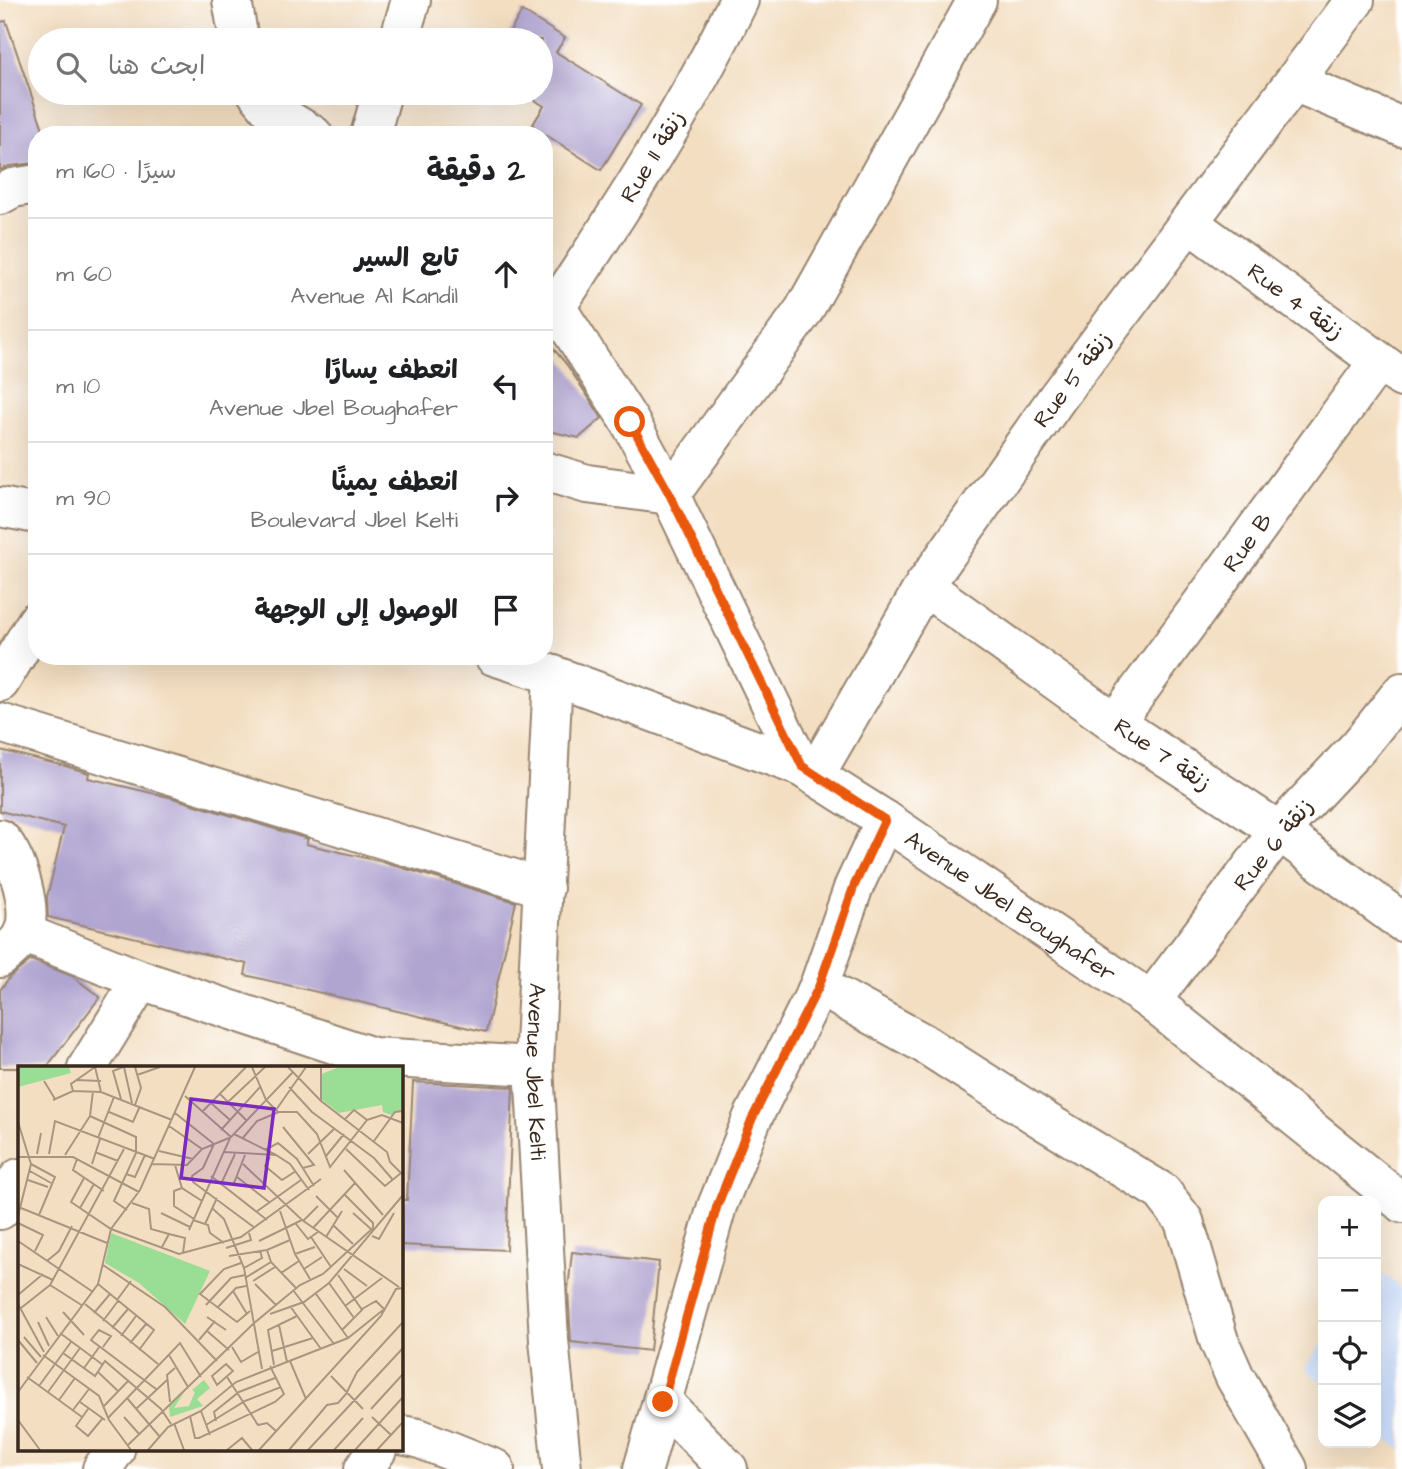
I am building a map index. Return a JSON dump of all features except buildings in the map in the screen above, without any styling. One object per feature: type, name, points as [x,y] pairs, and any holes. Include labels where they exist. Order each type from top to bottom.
[{"type":"street","points":[[232,0],[237,28]]},
{"type":"street","points":[[402,28],[411,0]]},
{"type":"street","name":"Rue 11 زنقة","points":[[553,297],[634,191],[739,0]]},
{"type":"street","points":[[670,495],[804,310],[977,0]]},
{"type":"street","name":"Rue 5 زنقة","points":[[808,771],[924,586],[1057,398],[1355,0]]},
{"type":"street","points":[[1294,82],[1402,127]]},
{"type":"street","points":[[267,105],[298,126]]},
{"type":"street","points":[[373,126],[379,105]]},
{"type":"street","points":[[0,195],[13,188],[28,186]]},
{"type":"street","name":"Rue 4 زنقة","points":[[1189,223],[1390,370]]},
{"type":"street","points":[[553,306],[630,422],[670,495],[808,771]]},
{"type":"street","name":"Rue B","points":[[1115,723],[1390,370]]},
{"type":"street","points":[[553,474],[587,484],[670,495]]},
{"type":"street","points":[[0,507],[28,512]]},
{"type":"street","name":"Rue 7 زنقة","points":[[924,586],[1115,723],[1279,831],[1402,922]]},
{"type":"street","points":[[0,682],[28,636]]},
{"type":"street","name":"Avenue Jbel Boughafer","points":[[522,665],[808,771],[885,820],[1151,1002],[1402,1203]]},
{"type":"street","name":"Avenue Jbel Kelti","points":[[553,675],[534,1066],[549,1340],[562,1469]]},
{"type":"street","name":"Rue 6 زنقة","points":[[1151,1002],[1279,831],[1359,746],[1402,692]]},
{"type":"street","points":[[0,723],[544,888]]},
{"type":"street","points":[[643,1469],[717,1206],[752,1119],[819,986],[854,886],[885,820]]},
{"type":"street","points":[[0,839],[19,872],[26,917],[12,945],[141,980],[370,1063],[534,1066]]},
{"type":"street","points":[[88,1066],[141,980]]},
{"type":"street","points":[[819,986],[923,1043],[1162,1192],[1184,1221],[1219,1340],[1235,1377],[1288,1469]]},
{"type":"street","points":[[0,1210],[18,1180]]},
{"type":"street","points":[[663,1402],[728,1469]]},
{"type":"street","points":[[402,1435],[418,1438],[495,1469]]},
{"type":"street","points":[[102,1469],[114,1452]]},
{"type":"street","points":[[364,1469],[376,1452]]},
{"type":"shaded area","points":[[1381,1273],[1402,1288],[1401,1451],[1381,1433]]},
{"type":"shaded area","points":[[1318,1349],[1318,1380],[1305,1368]]},
{"type":"route","points":[[630,422],[670,495],[802,766],[885,820],[854,886],[819,986],[752,1119],[717,1206],[663,1402]]}]
